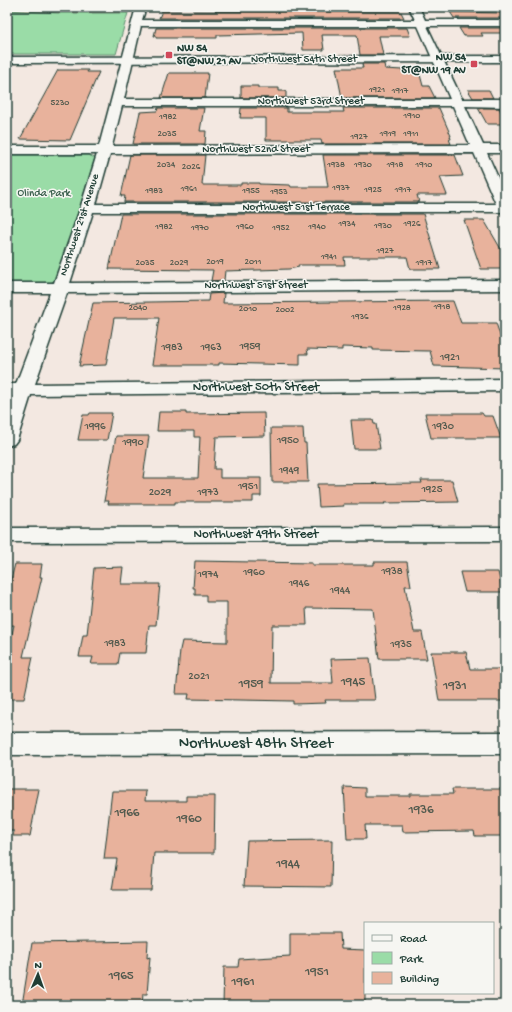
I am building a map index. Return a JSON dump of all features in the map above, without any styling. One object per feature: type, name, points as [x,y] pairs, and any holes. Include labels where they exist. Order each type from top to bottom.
[{"type":"street","name":"Northwest 21st Avenue","points":[[7,440],[15,389],[59,288],[88,208],[118,102],[141,7]]},
{"type":"street","points":[[414,7],[505,208]]},
{"type":"street","points":[[137,23],[505,23]]},
{"type":"street","name":"Northwest 54th Street","points":[[7,60],[505,60]]},
{"type":"street","name":"Northwest 53rd Street","points":[[118,102],[505,103]]},
{"type":"street","name":"Northwest 52nd Street","points":[[7,150],[505,150]]},
{"type":"street","name":"Northwest 51st Terrace","points":[[88,208],[505,208]]},
{"type":"street","name":"Northwest 51st Street","points":[[7,288],[505,285]]},
{"type":"street","name":"Northwest 50th Street","points":[[15,389],[505,385]]},
{"type":"street","name":"Northwest 49th Street","points":[[7,535],[505,534]]},
{"type":"street","name":"Northwest 48th Street","points":[[7,744],[505,743]]},
{"type":"shaded area","points":[[7,7],[131,7],[128,13],[59,13],[7,10]]},
{"type":"green space","points":[[7,10],[59,13],[128,13],[116,54],[7,54]]},
{"type":"green space","name":"Olinda Park","points":[[7,155],[88,155],[95,158],[57,279],[50,283],[7,283]]},
{"type":"building","points":[[162,11],[401,12],[404,18],[159,18]]},
{"type":"building","points":[[450,12],[505,13],[505,18],[454,18]]},
{"type":"building","points":[[156,28],[407,28],[410,36],[379,36],[383,55],[360,55],[357,35],[322,35],[324,50],[303,50],[302,33],[217,35],[217,38],[156,38],[156,36],[154,36]]},
{"type":"building","points":[[459,28],[505,28],[505,33],[481,33],[483,36],[464,36]]},
{"type":"building","points":[[362,64],[384,64],[385,69],[419,71],[423,86],[429,86],[435,98],[342,98],[336,68],[363,68]]},
{"type":"building","points":[[58,70],[88,70],[87,72],[99,72],[70,140],[20,139]]},
{"type":"building","points":[[169,73],[208,73],[205,98],[161,98]]},
{"type":"building","points":[[241,86],[279,88],[279,91],[286,91],[286,98],[241,98]]},
{"type":"building","points":[[468,90],[489,90],[493,98],[473,98]]},
{"type":"building","points":[[158,108],[204,108],[200,131],[206,131],[205,144],[133,144],[140,112],[157,111]]},
{"type":"building","points":[[241,108],[287,108],[287,112],[344,112],[343,108],[439,108],[451,136],[451,139],[449,139],[451,144],[322,144],[321,140],[266,140],[266,118],[240,118]]},
{"type":"building","points":[[478,108],[499,108],[505,119],[505,124],[487,124]]},
{"type":"building","points":[[130,155],[205,155],[202,185],[241,185],[241,183],[259,183],[290,185],[291,187],[328,187],[323,155],[455,155],[463,176],[440,177],[447,195],[417,195],[419,202],[124,202],[125,196],[121,196]]},
{"type":"building","points":[[121,214],[423,214],[440,269],[410,269],[407,257],[344,257],[345,265],[298,265],[299,267],[289,269],[225,271],[224,280],[211,281],[213,270],[109,269]]},
{"type":"building","points":[[464,220],[484,220],[505,256],[505,269],[481,269]]},
{"type":"building","points":[[224,293],[223,303],[453,301],[461,323],[496,323],[505,351],[505,368],[434,366],[430,351],[373,350],[373,348],[342,347],[342,350],[307,349],[308,354],[300,354],[300,365],[219,363],[219,365],[152,365],[159,318],[114,318],[106,365],[79,366],[93,303],[208,301],[209,294]]},
{"type":"building","points":[[159,412],[186,412],[186,414],[264,413],[265,436],[216,437],[214,469],[220,469],[220,478],[261,478],[261,496],[253,496],[253,502],[108,504],[109,501],[104,501],[116,436],[149,436],[143,478],[198,478],[200,437],[194,437],[194,431],[157,431]]},
{"type":"building","points":[[90,413],[112,413],[107,440],[78,440],[83,415],[89,415]]},
{"type":"building","points":[[425,413],[482,413],[484,416],[493,416],[501,438],[431,438]]},
{"type":"building","points":[[351,420],[373,420],[374,424],[376,424],[380,449],[354,449]]},
{"type":"building","points":[[271,428],[303,428],[304,443],[306,443],[308,482],[272,482]]},
{"type":"building","points":[[421,480],[452,480],[458,502],[343,504],[344,506],[319,507],[317,484],[422,483]]},
{"type":"building","points":[[195,561],[312,563],[312,565],[374,565],[374,562],[407,562],[411,586],[405,586],[414,632],[422,632],[427,659],[379,659],[373,609],[306,608],[307,625],[272,625],[271,683],[333,683],[331,659],[370,658],[375,700],[325,700],[326,703],[293,704],[293,701],[188,699],[189,694],[176,694],[182,641],[227,642],[227,602],[206,602],[206,595],[195,595],[195,588],[193,588]]},
{"type":"building","points":[[15,564],[42,564],[40,577],[42,577],[23,657],[33,657],[24,699],[7,699],[7,656],[14,625],[7,626],[7,595]]},
{"type":"building","points":[[123,567],[121,584],[160,584],[156,625],[149,625],[146,653],[120,653],[118,664],[91,664],[93,657],[79,657],[83,635],[87,635],[94,568]]},
{"type":"building","points":[[460,572],[498,572],[503,592],[465,592]]},
{"type":"building","points":[[431,652],[466,652],[470,669],[505,669],[505,701],[439,701]]},
{"type":"building","points":[[344,787],[365,788],[365,796],[453,794],[452,789],[503,789],[505,799],[505,836],[475,836],[474,831],[403,832],[402,825],[365,825],[366,839],[347,839]]},
{"type":"building","points":[[7,789],[39,789],[30,836],[13,836],[14,831],[7,831]]},
{"type":"building","points":[[112,791],[146,791],[145,801],[186,801],[186,796],[215,796],[214,853],[154,853],[151,890],[112,890],[117,859],[104,859]]},
{"type":"building","points":[[332,840],[331,887],[244,886],[247,841]]},
{"type":"building","points":[[290,933],[340,933],[341,949],[364,950],[365,1005],[223,1005],[224,967],[238,967],[239,959],[290,956]]},
{"type":"building","points":[[148,941],[147,958],[150,957],[147,994],[143,994],[142,1005],[22,1005],[32,943]]},
{"type":"place","name":"NW 54 ST@NW 21 AV","points":[[169,55]]},
{"type":"place","name":"NW 54 ST@NW 19 AV","points":[[474,64]]}]
